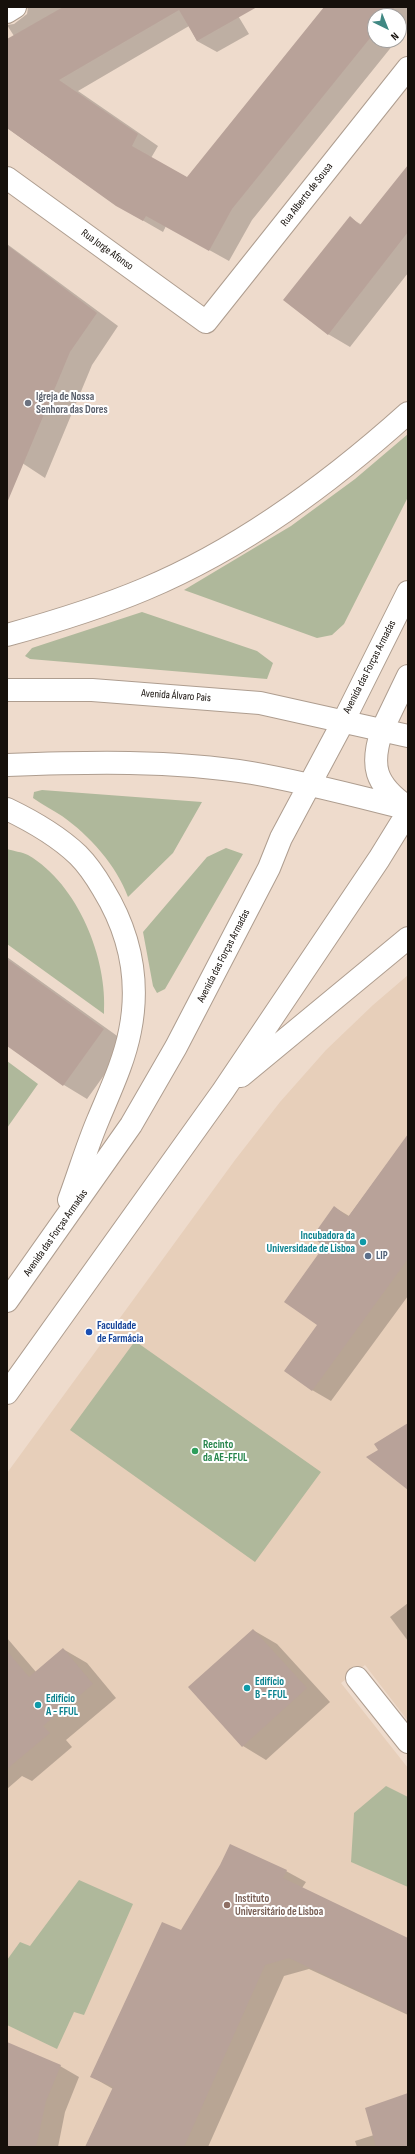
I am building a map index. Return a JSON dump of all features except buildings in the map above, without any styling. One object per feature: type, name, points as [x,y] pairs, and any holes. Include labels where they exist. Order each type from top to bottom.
[{"type":"main road","points":[[7,12],[16,7]]},
{"type":"main road","name":"Rua Alberto de Sousa","points":[[206,322],[408,68]]},
{"type":"main road","name":"Rua Jorge Afonso","points":[[7,178],[206,322]]},
{"type":"main road","points":[[7,635],[70,617],[145,589],[213,555],[303,499],[343,469],[408,413]]},
{"type":"main road","name":"Avenida das Forças Armadas","points":[[7,1301],[131,1125],[176,1047],[270,868],[281,838],[343,722],[408,592]]},
{"type":"main road","points":[[408,676],[382,730],[376,750],[376,769],[383,787],[408,810]]},
{"type":"main road","name":"Avenida Álvaro Pais","points":[[7,690],[92,690],[260,703],[408,736]]},
{"type":"main road","points":[[7,765],[76,762],[158,763],[252,773],[310,785],[408,810]]},
{"type":"main road","points":[[7,809],[34,822],[57,838],[78,855],[93,874],[116,910],[130,950],[134,972],[130,1032],[118,1075],[97,1122],[59,1227]]},
{"type":"main road","points":[[7,1393],[223,1091],[379,859],[408,810]]},
{"type":"main road","points":[[223,1091],[408,938]]},
{"type":"main road","points":[[357,1678],[408,1742]]},
{"type":"shaded area","points":[[408,975],[408,1721],[365,1665],[341,1683],[408,1768],[408,2147],[7,2147],[7,1473],[235,1160],[280,1102],[326,1050],[373,1005]]},
{"type":"green space","points":[[408,434],[408,497],[344,624],[332,635],[317,638],[184,590],[291,526],[355,479]]},
{"type":"green space","points":[[142,612],[257,651],[273,663],[267,679],[30,659],[25,656],[32,648]]},
{"type":"green space","points":[[42,790],[202,802],[173,853],[128,897],[117,874],[92,842],[62,816],[33,798],[34,792]]},
{"type":"green space","points":[[226,848],[243,854],[165,989],[157,993],[153,986],[143,932],[207,857]]},
{"type":"green space","points":[[7,849],[28,855],[46,868],[62,884],[75,904],[95,947],[101,970],[104,993],[104,1014],[7,944]]},
{"type":"green space","points":[[7,1061],[38,1084],[7,1128]]},
{"type":"green space","name":"Recinto da AE-FFUL","points":[[135,1341],[321,1472],[255,1562],[70,1430]]},
{"type":"green space","points":[[386,1786],[408,1797],[408,1887],[351,1862],[354,1813]]},
{"type":"green space","points":[[79,1880],[133,1904],[84,2015],[74,2012],[57,2049],[7,2025],[7,1960],[20,1942],[30,1946]]},
{"type":"place","name":"Igreja de Nossa Senhora das Dores","points":[[28,403]]},
{"type":"place","name":"Incubadora da Universidade de Lisboa","points":[[363,1242]]},
{"type":"place","name":"LIP","points":[[368,1256]]},
{"type":"place","name":"Faculdade de Farmácia","points":[[89,1332]]},
{"type":"place","name":"Recinto da AE-FFUL","points":[[195,1451]]},
{"type":"place","name":"Edifício B - FFUL","points":[[247,1688]]},
{"type":"place","name":"Edifício A - FFUL","points":[[38,1705]]},
{"type":"place","name":"Instituto Universitário de Lisboa","points":[[227,1905]]}]
